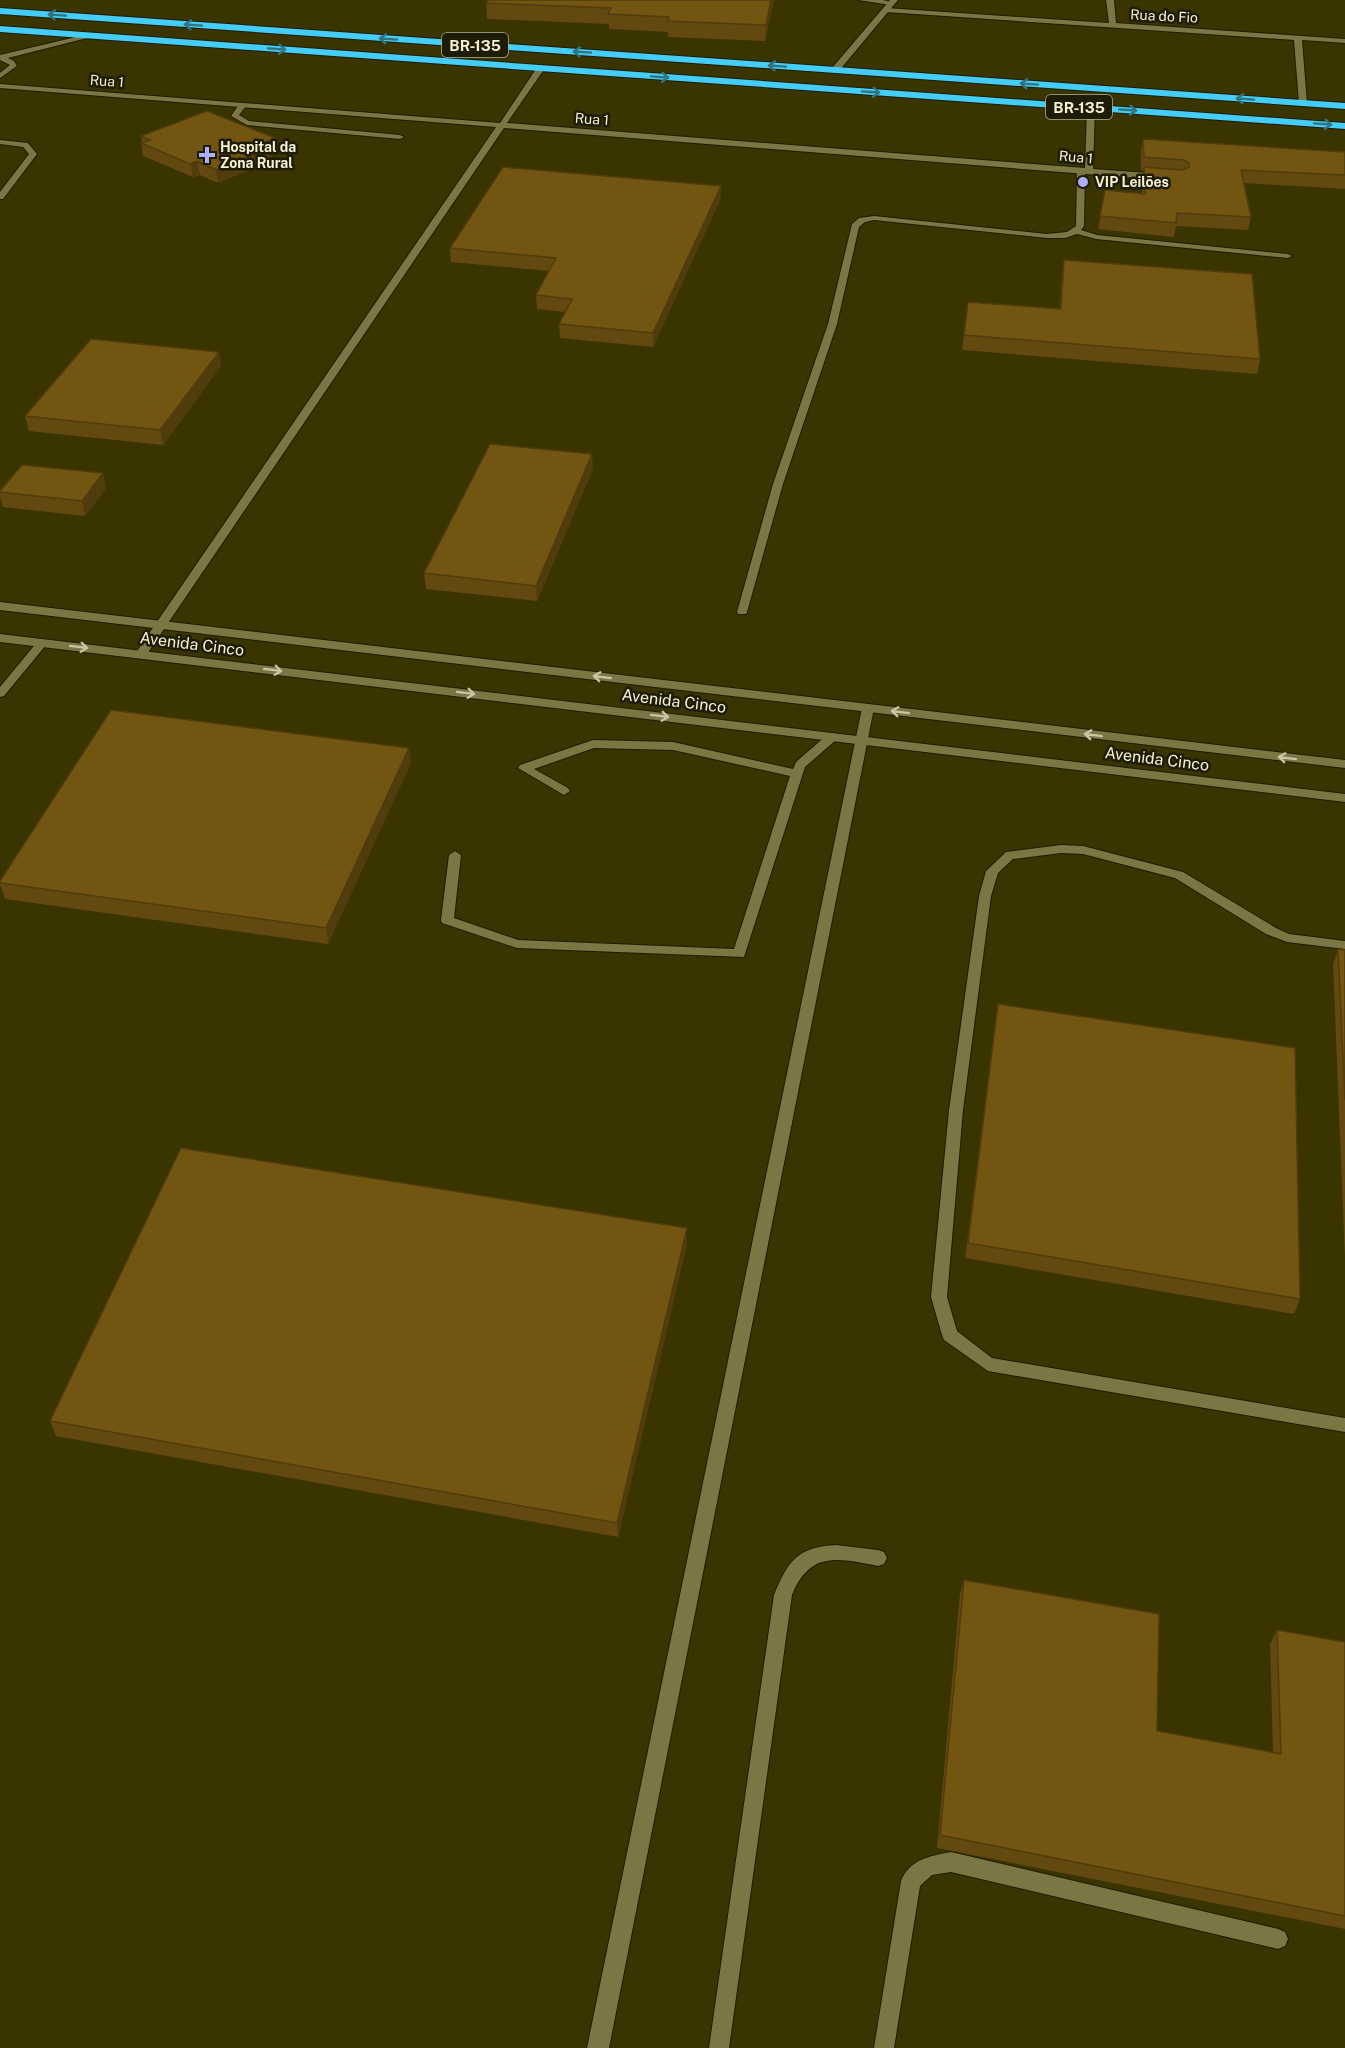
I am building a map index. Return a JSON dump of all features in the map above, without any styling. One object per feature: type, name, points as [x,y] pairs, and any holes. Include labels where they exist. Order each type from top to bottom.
[{"type":"highway","name":"BR-135","points":[[0,12],[1345,106]]},
{"type":"highway","name":"BR-135","points":[[0,29],[1345,126]]},
{"type":"street","name":"Rua do Fio","points":[[862,0],[890,5],[1113,26],[1345,41]]},
{"type":"street","points":[[1110,0],[1113,26]]},
{"type":"street","points":[[835,70],[890,5]]},
{"type":"street","points":[[1298,38],[1304,103]]},
{"type":"street","points":[[141,654],[540,68]]},
{"type":"street","name":"Rua 1","points":[[0,86],[1170,177]]},
{"type":"street","points":[[1085,171],[1091,108]]},
{"type":"street","name":"Avenida Cinco","points":[[0,606],[1345,764]]},
{"type":"street","name":"Avenida Cinco","points":[[0,638],[1345,798]]},
{"type":"street","points":[[598,2048],[868,708]]},
{"type":"lane","points":[[1,56],[93,35]]},
{"type":"lane","points":[[0,76],[14,66],[1,56]]},
{"type":"lane","points":[[243,105],[235,116],[247,123],[400,137]]},
{"type":"lane","points":[[0,142],[25,145],[33,154],[0,197]]},
{"type":"lane","points":[[742,612],[778,486],[816,375],[851,252],[855,226],[862,220],[874,218],[1062,236],[1076,231],[1080,226],[1085,171]]},
{"type":"lane","points":[[1076,231],[1096,237],[1288,256]]},
{"type":"lane","points":[[0,694],[42,643]]},
{"type":"lane","points":[[455,855],[447,920],[457,924],[517,944],[740,954],[800,765],[832,737]]},
{"type":"lane","points":[[564,791],[525,768],[593,744],[673,746],[797,774]]},
{"type":"lane","points":[[1345,945],[1287,938],[1271,932],[1179,875],[1083,850],[1061,849],[1010,855],[992,871],[985,896],[956,1110],[939,1297],[950,1335],[988,1364],[1345,1425]]},
{"type":"lane","points":[[720,2048],[783,1595],[799,1563],[819,1555],[845,1552],[878,1557]]},
{"type":"lane","points":[[884,2048],[910,1881],[927,1866],[951,1862],[1278,1939]]},
{"type":"building","points":[[488,0],[771,0],[766,25],[668,21],[669,17],[608,14],[611,8],[486,3]]},
{"type":"building","name":"Hospital da Zona Rural","points":[[207,111],[275,138],[260,144],[270,148],[216,170],[197,161],[190,164],[141,143],[150,140],[141,136]]},
{"type":"building","points":[[1143,139],[1345,152],[1345,175],[1241,170],[1251,217],[1177,213],[1176,223],[1100,216],[1105,190],[1145,194],[1144,167],[1183,170],[1189,167],[1189,163],[1184,160],[1144,157]]},
{"type":"building","points":[[503,167],[721,186],[653,333],[559,324],[572,299],[536,295],[556,258],[450,248]]},
{"type":"building","points":[[1064,260],[1252,274],[1260,359],[964,335],[968,302],[1061,309]]},
{"type":"building","points":[[91,339],[219,352],[160,430],[25,416]]},
{"type":"building","points":[[490,444],[592,454],[536,586],[424,573]]},
{"type":"building","points":[[22,465],[103,473],[82,501],[0,492]]},
{"type":"building","points":[[111,710],[409,748],[326,928],[0,883]]},
{"type":"building","points":[[1338,949],[1345,950],[1345,1100]]},
{"type":"building","points":[[998,1004],[1295,1048],[1300,1299],[968,1243]]},
{"type":"building","points":[[181,1148],[687,1228],[617,1523],[50,1421]]},
{"type":"building","points":[[964,1580],[1159,1614],[1157,1731],[1281,1754],[1277,1630],[1345,1642],[1345,1916],[940,1835]]},
{"type":"place","name":"Hospital da Zona Rural","points":[[207,155]]},
{"type":"place","name":"VIP Leilões","points":[[1083,182]]}]
